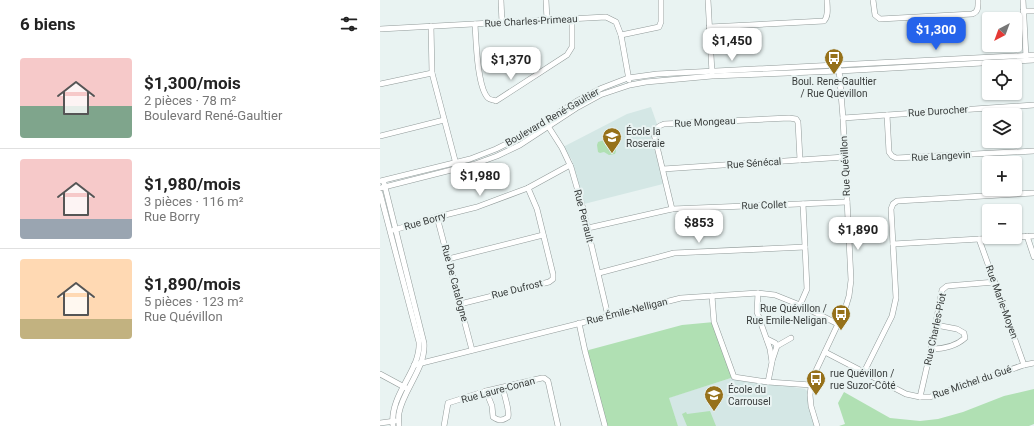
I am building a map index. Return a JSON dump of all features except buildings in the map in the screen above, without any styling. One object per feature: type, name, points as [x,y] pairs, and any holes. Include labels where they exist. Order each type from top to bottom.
[{"type":"street","points":[[501,0],[502,22]]},
{"type":"street","points":[[546,0],[547,20]]},
{"type":"street","points":[[621,36],[658,26],[661,22],[661,0]]},
{"type":"street","points":[[708,0],[712,74]]},
{"type":"street","points":[[709,27],[824,21],[828,14],[827,0]]},
{"type":"street","points":[[873,0],[875,15],[880,19],[972,14],[978,10],[978,0]]},
{"type":"street","points":[[1023,0],[1026,58]]},
{"type":"street","points":[[1023,11],[1034,11]]},
{"type":"street","name":"Rue Charles-Primeau","points":[[380,29],[606,17],[616,22],[621,36],[630,85]]},
{"type":"street","points":[[475,24],[477,58],[483,90],[488,99],[496,101],[567,55],[572,47],[572,19]]},
{"type":"street","points":[[431,26],[432,73],[457,169]]},
{"type":"street","name":"Boulevard René-Gaultier","points":[[382,184],[470,159],[496,149],[518,138],[577,101],[598,90],[628,78],[657,74],[839,71],[1026,58],[1034,55]]},
{"type":"street","name":"Boulevard René-Gaultier","points":[[382,184],[457,169],[497,156],[520,145],[578,107],[600,95],[630,85],[712,74],[839,65],[1026,58],[1034,60]]},
{"type":"street","name":"Rue Quévillon","points":[[817,426],[811,406],[810,395],[812,379],[845,309],[849,296],[851,280],[839,65]]},
{"type":"street","points":[[380,84],[432,73]]},
{"type":"street","name":"Rue Durocher","points":[[843,118],[1034,105]]},
{"type":"street","name":"Rue Langevin","points":[[887,115],[889,152],[896,158],[1034,151]]},
{"type":"street","name":"Rue Mongeau","points":[[672,209],[654,134],[658,126],[664,124],[789,118],[796,119],[798,122],[800,160]]},
{"type":"street","points":[[380,136],[444,120]]},
{"type":"street","name":"Rue Perrault","points":[[545,121],[562,148],[570,165],[588,228],[608,316]]},
{"type":"street","name":"Rue Sénécal","points":[[663,169],[845,157]]},
{"type":"street","name":"Rue Borry","points":[[393,230],[477,207],[528,188],[570,165]]},
{"type":"street","points":[[380,423],[399,424],[401,405],[417,364],[419,348],[382,184]]},
{"type":"street","name":"Rue Dufrost","points":[[460,304],[549,282],[553,279],[537,209],[528,188]]},
{"type":"street","points":[[380,193],[393,230]]},
{"type":"street","points":[[864,372],[892,316],[896,298],[891,209],[893,204],[897,201],[1034,193]]},
{"type":"street","name":"Rue Collet","points":[[588,228],[672,209],[847,202]]},
{"type":"street","points":[[800,305],[807,288],[803,204]]},
{"type":"street","name":"Rue De Catalogne","points":[[437,217],[472,350]]},
{"type":"street","points":[[448,259],[543,235]]},
{"type":"street","points":[[1022,236],[1034,236]]},
{"type":"street","points":[[1028,236],[1034,257]]},
{"type":"street","name":"Rue Marie-Moyen","points":[[979,239],[1024,365]]},
{"type":"street","points":[[893,244],[982,239]]},
{"type":"street","points":[[598,273],[674,253],[805,246]]},
{"type":"street","name":"Rue Charles-Piot","points":[[920,397],[931,350],[942,290],[945,286],[995,282]]},
{"type":"street","points":[[758,293],[757,312],[767,339],[772,362]]},
{"type":"street","name":"Rue Émile-Nelligan","points":[[417,364],[681,298],[758,293],[775,295],[800,305],[838,324]]},
{"type":"street","points":[[712,296],[714,322],[734,377],[768,382],[811,385]]},
{"type":"street","points":[[579,323],[605,426]]},
{"type":"street","points":[[931,350],[943,349],[954,345],[965,338],[964,334],[956,329],[936,325]]},
{"type":"street","points":[[768,382],[777,346],[791,338]]},
{"type":"street","points":[[767,339],[775,343],[777,346]]},
{"type":"street","name":"Rue Michel du Gué","points":[[824,352],[906,394],[920,397],[930,397],[1024,365],[1034,364]]},
{"type":"street","points":[[393,424],[393,414],[403,386],[417,364]]},
{"type":"street","points":[[380,374],[408,389]]},
{"type":"street","name":"Rue Laure-Conan","points":[[444,426],[448,403],[486,391],[544,378],[548,381],[558,426]]},
{"type":"street","points":[[486,391],[492,406],[493,418],[504,420],[508,417],[509,412],[503,388]]},
{"type":"shaded area","name":"École la Roseraie","points":[[651,107],[657,124],[652,130],[651,135],[663,184],[584,204],[572,160],[563,147],[627,114]]},
{"type":"shaded area","points":[[734,377],[805,389],[808,395],[814,426],[678,426],[668,398]]},
{"type":"green space","points":[[604,140],[606,146],[610,148],[612,145],[615,147],[615,154],[609,155],[604,152],[598,152],[598,142]]},
{"type":"green space","points":[[714,322],[734,377],[669,398],[678,426],[605,426],[585,351],[682,325]]},
{"type":"green space","points":[[1034,389],[1034,424],[1029,426],[839,426],[845,424],[838,403],[844,392],[890,418],[920,421],[938,419],[963,412],[1004,396]]},
{"type":"green space","points":[[710,411],[716,426],[687,426],[682,414],[686,412],[687,414]]},
{"type":"place","name":"Boul. Rene-Gaultier / Rue Quevillon","points":[[834,75]]},
{"type":"place","name":"École la Roseraie","points":[[612,154]]},
{"type":"place","name":"Rue Quévillon / Rue Emile-Neligan","points":[[841,331]]},
{"type":"place","name":"rue Quévillon / rue Suzor-Côté","points":[[816,396]]},
{"type":"place","name":"École du Carrousel","points":[[714,412]]}]
